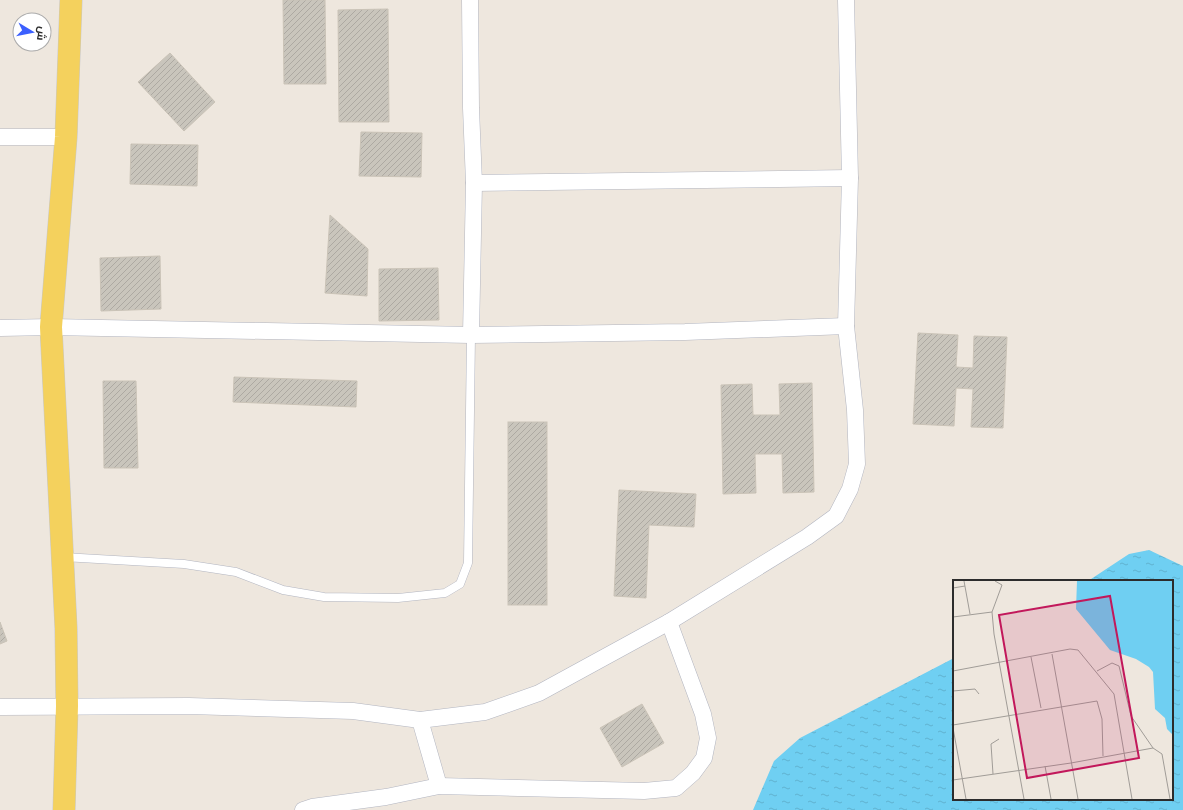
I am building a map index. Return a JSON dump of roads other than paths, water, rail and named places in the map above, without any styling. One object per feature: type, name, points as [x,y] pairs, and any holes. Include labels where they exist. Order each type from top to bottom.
[{"type":"main road","points":[[64,810],[67,706],[66,628],[61,557],[51,327],[66,137],[71,0]]},
{"type":"street","points":[[470,0],[471,108],[474,183],[471,335]]},
{"type":"street","points":[[0,707],[189,706],[353,711],[420,720],[485,712],[539,693],[669,622],[808,537],[836,516],[850,489],[857,464],[855,410],[846,326],[850,178],[846,0]]},
{"type":"street","points":[[0,137],[66,137]]},
{"type":"street","points":[[474,183],[850,178]]},
{"type":"street","points":[[0,328],[51,327],[471,335],[685,332],[846,326]]},
{"type":"street","points":[[303,810],[312,807],[386,797],[439,786],[644,791],[676,788],[693,773],[704,758],[708,738],[703,714],[669,622]]},
{"type":"street","points":[[420,720],[439,786]]},
{"type":"lane","points":[[61,557],[184,564],[236,572],[283,590],[324,597],[398,598],[444,593],[460,584],[468,563],[471,335]]},
{"type":"water","points":[[1149,550],[1183,566],[1183,810],[753,810],[774,761],[800,738],[953,659],[953,800],[1173,800],[1173,580],[1090,580],[1129,554]]}]
